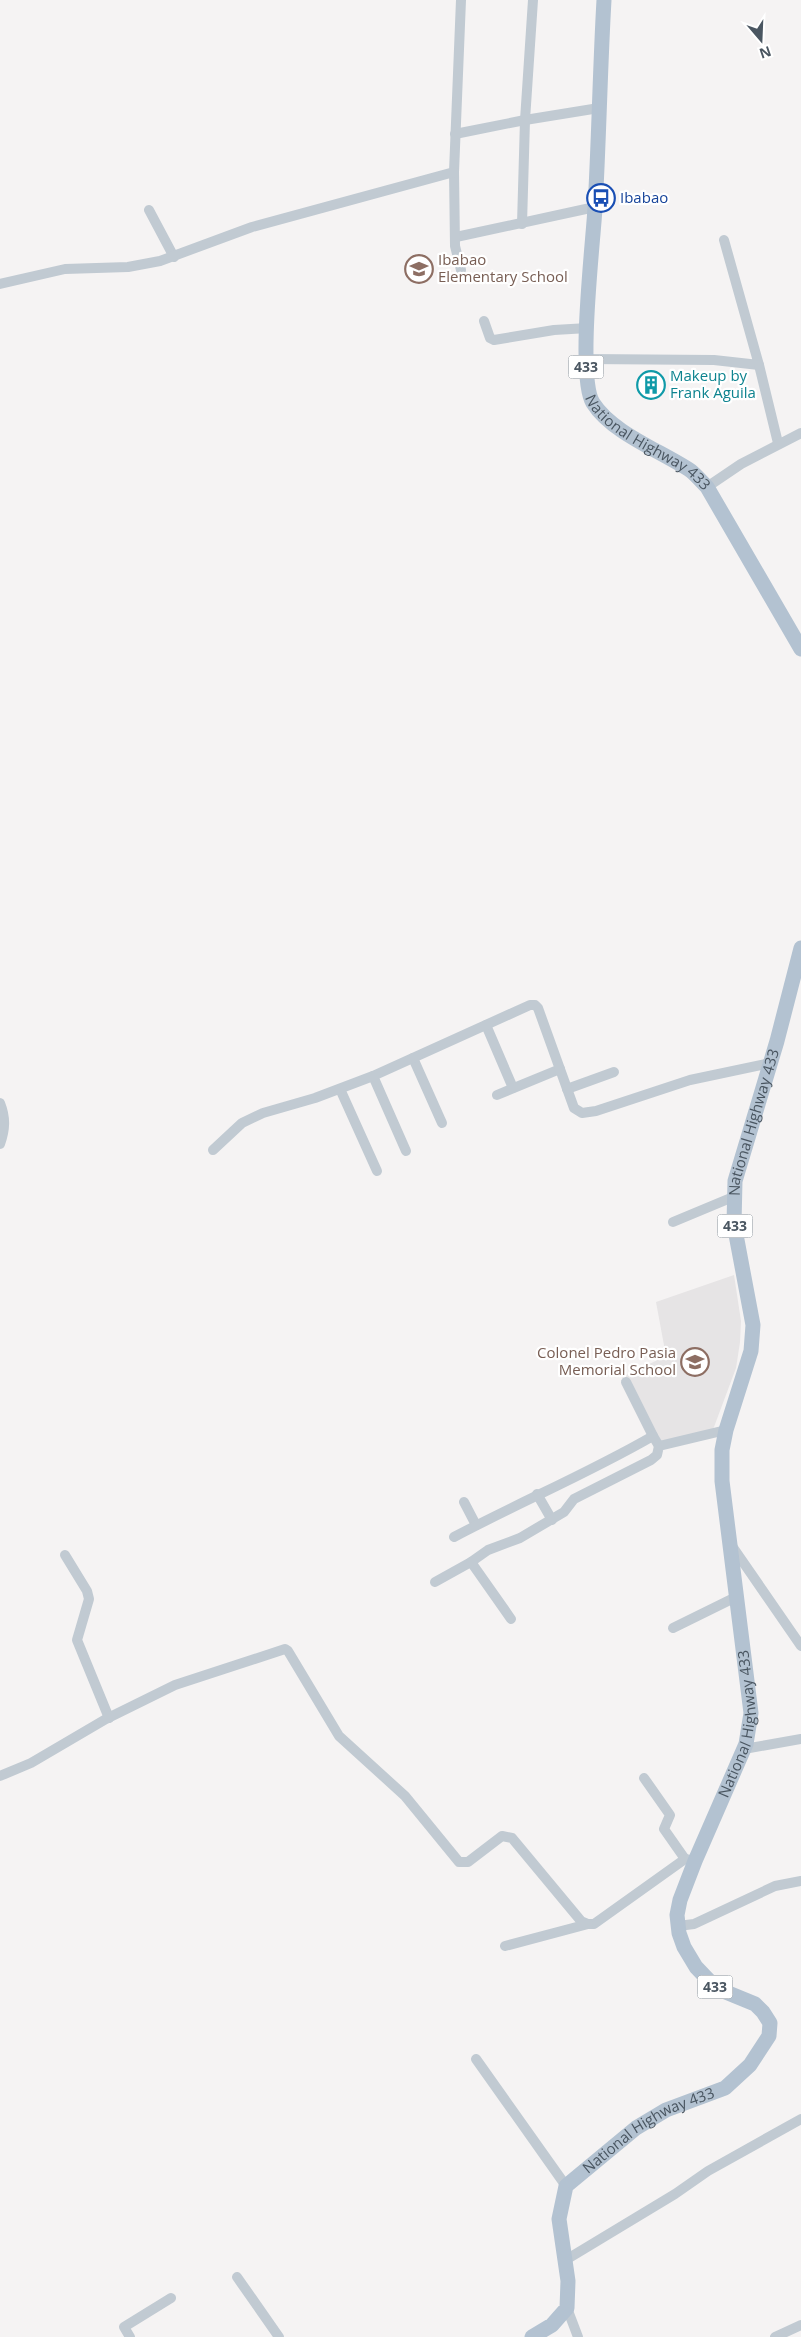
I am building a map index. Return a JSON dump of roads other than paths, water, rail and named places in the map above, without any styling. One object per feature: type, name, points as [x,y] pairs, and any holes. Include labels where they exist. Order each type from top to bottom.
[{"type":"main road","name":"National Highway 433","points":[[604,0],[595,208],[588,295],[587,359],[588,384],[592,401],[603,415],[622,430],[693,473],[707,487],[801,649]]},
{"type":"main road","name":"National Highway 433","points":[[566,2186],[636,2128],[666,2110],[725,2088],[750,2065],[769,2036],[770,2023],[754,2004],[716,1988],[704,1976],[684,1947],[678,1926],[680,1900],[690,1860],[744,1749],[751,1712],[738,1596],[722,1481],[722,1450],[726,1430],[751,1351],[753,1325],[734,1224],[733,1197],[738,1167],[770,1063],[801,948]]},
{"type":"main road","points":[[532,2337],[552,2326],[567,2308],[568,2281],[559,2220],[566,2186]]},
{"type":"street","points":[[461,0],[454,172],[455,246],[461,270]]},
{"type":"street","points":[[522,224],[525,120],[533,0]]},
{"type":"street","points":[[455,134],[599,108]]},
{"type":"street","points":[[0,284],[54,271],[128,267],[174,257],[212,241],[252,228],[454,172]]},
{"type":"street","points":[[456,237],[595,208]]},
{"type":"street","points":[[149,210],[174,257]]},
{"type":"street","points":[[724,240],[759,365],[778,443]]},
{"type":"street","points":[[484,321],[490,338],[494,340],[554,330],[588,328]]},
{"type":"street","points":[[587,359],[714,360],[759,365]]},
{"type":"street","points":[[707,487],[778,443],[801,433]]},
{"type":"street","points":[[213,1150],[242,1123],[263,1113],[340,1089],[373,1076],[530,1005],[535,1005],[542,1016],[574,1108],[582,1113],[596,1111],[690,1080],[770,1063]]},
{"type":"street","points":[[486,1025],[513,1088]]},
{"type":"street","points":[[413,1058],[442,1123]]},
{"type":"street","points":[[497,1095],[560,1070]]},
{"type":"street","points":[[567,1089],[614,1072]]},
{"type":"street","points":[[373,1076],[406,1151]]},
{"type":"street","points":[[340,1089],[378,1171]]},
{"type":"street","points":[[0,1104],[5,1118],[0,1144]]},
{"type":"street","points":[[674,1222],[733,1197]]},
{"type":"street","points":[[435,1582],[488,1550],[520,1538],[552,1520],[564,1512],[574,1498],[657,1456],[659,1446],[626,1382]]},
{"type":"street","points":[[659,1446],[726,1430]]},
{"type":"street","points":[[454,1536],[537,1494],[607,1462],[653,1436]]},
{"type":"street","points":[[537,1494],[552,1520]]},
{"type":"street","points":[[464,1502],[476,1525]]},
{"type":"street","points":[[729,1542],[801,1646]]},
{"type":"street","points":[[65,1555],[88,1591],[89,1599],[77,1640],[109,1718]]},
{"type":"street","points":[[471,1562],[511,1618]]},
{"type":"street","points":[[674,1628],[738,1596]]},
{"type":"street","points":[[0,1776],[54,1751],[109,1718],[175,1685],[285,1649],[288,1651],[338,1736],[405,1796],[459,1862],[468,1862],[502,1836],[512,1838],[581,1921],[588,1924]]},
{"type":"street","points":[[744,1749],[801,1738]]},
{"type":"street","points":[[506,1946],[594,1924],[690,1860],[664,1829],[670,1815],[644,1778]]},
{"type":"street","points":[[678,1926],[694,1924],[775,1886],[801,1882]]},
{"type":"street","points":[[476,2059],[566,2186]]},
{"type":"street","points":[[564,2261],[675,2194],[708,2171],[801,2119]]},
{"type":"street","points":[[237,2277],[279,2337]]},
{"type":"street","points":[[130,2337],[124,2327],[171,2298]]},
{"type":"street","points":[[567,2308],[578,2337]]},
{"type":"street","points":[[775,2337],[801,2325]]},
{"type":"place","name":"Ibabao","points":[[601,198]]},
{"type":"place","name":"Ibabao Elementary School","points":[[419,269]]},
{"type":"place","name":"Makeup by Frank Aguila","points":[[651,385]]},
{"type":"place","name":"Colonel Pedro Pasia Memorial School","points":[[695,1362]]}]
